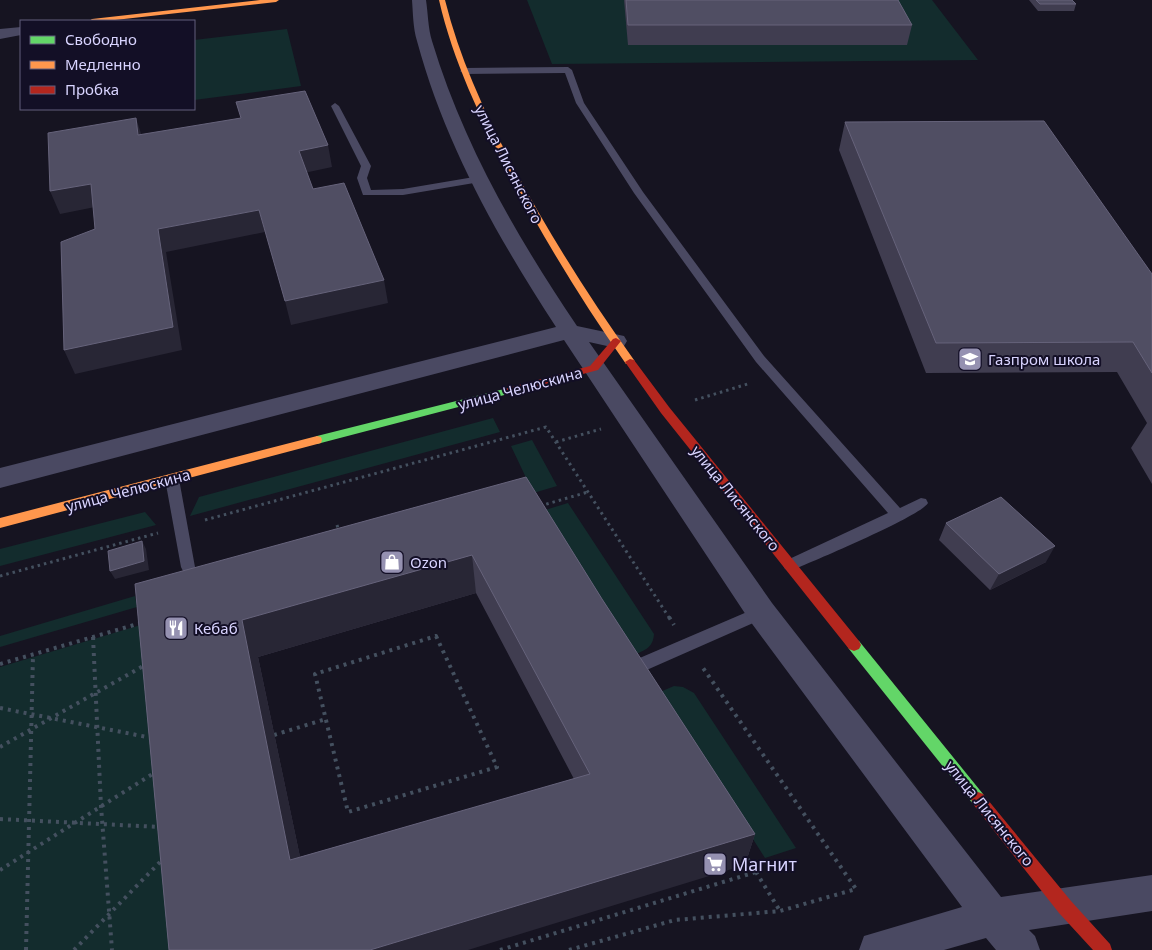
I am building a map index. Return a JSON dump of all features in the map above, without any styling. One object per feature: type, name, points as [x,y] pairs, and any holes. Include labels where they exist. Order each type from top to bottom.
[{"type":"street","points":[[101,20],[276,0]]},
{"type":"street","name":"улица Лисянского","points":[[419,0],[424,40],[455,128],[496,212],[569,331],[761,612],[993,917],[1021,950]]},
{"type":"street","name":"улица Лисянского","points":[[442,0],[451,39],[486,122],[529,204],[570,274],[616,341],[665,410],[1065,907],[1104,950]]},
{"type":"street","points":[[0,34],[20,31]]},
{"type":"street","points":[[0,478],[569,331],[616,341]]},
{"type":"street","name":"улица Челюскина","points":[[0,523],[594,368],[616,341]]},
{"type":"street","points":[[878,950],[993,917],[1152,892]]},
{"type":"lane","points":[[464,71],[568,70],[580,103],[639,193],[760,359],[899,516]]},
{"type":"lane","points":[[335,106],[366,166],[362,178],[367,193],[403,192],[480,179]]},
{"type":"lane","points":[[172,479],[188,567]]},
{"type":"lane","points":[[790,565],[899,516],[922,503]]},
{"type":"lane","points":[[624,672],[761,612]]},
{"type":"path","points":[[0,576],[546,427],[686,645],[856,888],[780,911],[676,920],[569,950]]},
{"type":"path","points":[[532,509],[588,492]]},
{"type":"path","points":[[336,525],[341,540]]},
{"type":"path","points":[[0,664],[150,621]]},
{"type":"path","points":[[436,636],[497,767],[348,812],[326,719],[315,674],[436,636]]},
{"type":"path","points":[[93,637],[102,824],[112,950]]},
{"type":"path","points":[[26,950],[34,714],[33,655]]},
{"type":"path","points":[[0,746],[153,660]]},
{"type":"path","points":[[0,708],[160,740]]},
{"type":"path","points":[[274,735],[326,719]]},
{"type":"path","points":[[0,870],[163,768]]},
{"type":"path","points":[[0,818],[168,827]]},
{"type":"path","points":[[740,846],[780,911]]},
{"type":"path","points":[[74,950],[171,851]]},
{"type":"path","points":[[500,950],[756,872]]},
{"type":"green space","points":[[527,0],[932,0],[978,60],[552,64]]},
{"type":"green space","points":[[287,29],[301,86],[195,100],[195,40]]},
{"type":"green space","points":[[493,418],[500,432],[190,516],[199,497]]},
{"type":"green space","points":[[532,440],[557,486],[385,537],[529,484],[511,446]]},
{"type":"green space","points":[[568,503],[654,634],[648,648],[642,652],[634,655],[545,510]]},
{"type":"green space","points":[[145,512],[156,525],[0,566],[0,549]]},
{"type":"green space","points":[[135,596],[137,607],[0,647],[0,636]]},
{"type":"green space","points":[[154,621],[191,950],[0,950],[0,667]]},
{"type":"green space","points":[[674,686],[683,687],[694,693],[796,848],[765,858],[660,692]]},
{"type":"building","points":[[626,0],[898,0],[912,25],[628,25]]},
{"type":"building","points":[[1036,0],[1072,0],[1076,4],[1040,4]]},
{"type":"building","points":[[305,91],[328,145],[299,151],[313,189],[344,183],[384,280],[285,301],[259,210],[158,229],[173,327],[64,350],[61,242],[95,229],[91,184],[50,191],[48,133],[136,118],[138,135],[241,118],[236,102]]},
{"type":"building","points":[[1044,121],[1152,274],[1152,373],[1133,342],[936,343],[845,122]]},
{"type":"building","points":[[526,477],[602,599],[755,834],[370,950],[169,950],[135,584]],"holes":[[[472,555],[590,774],[290,860],[242,620]]]},
{"type":"building","points":[[1001,497],[1055,546],[999,574],[946,523]]},
{"type":"building","points":[[142,541],[144,561],[110,571],[108,551]]},
{"type":"traffic: fast","points":[[317,440],[508,391]]},
{"type":"traffic: fast","points":[[854,645],[978,799]]},
{"type":"traffic: slow","points":[[101,20],[276,0]]},
{"type":"traffic: slow","points":[[442,0],[460,62],[505,158],[564,262],[630,362]]},
{"type":"traffic: slow","points":[[0,523],[317,440]]},
{"type":"traffic: jam","points":[[508,391],[594,368],[616,341]]},
{"type":"traffic: jam","points":[[630,362],[665,410],[854,645]]},
{"type":"traffic: jam","points":[[978,799],[1065,907],[1104,950]]},
{"type":"place","name":"Газпром школа","points":[[970,359]]},
{"type":"place","name":"Ozon","points":[[392,562]]},
{"type":"place","name":"Кебаб","points":[[176,628]]},
{"type":"place","name":"Магнит","points":[[715,864]]}]
